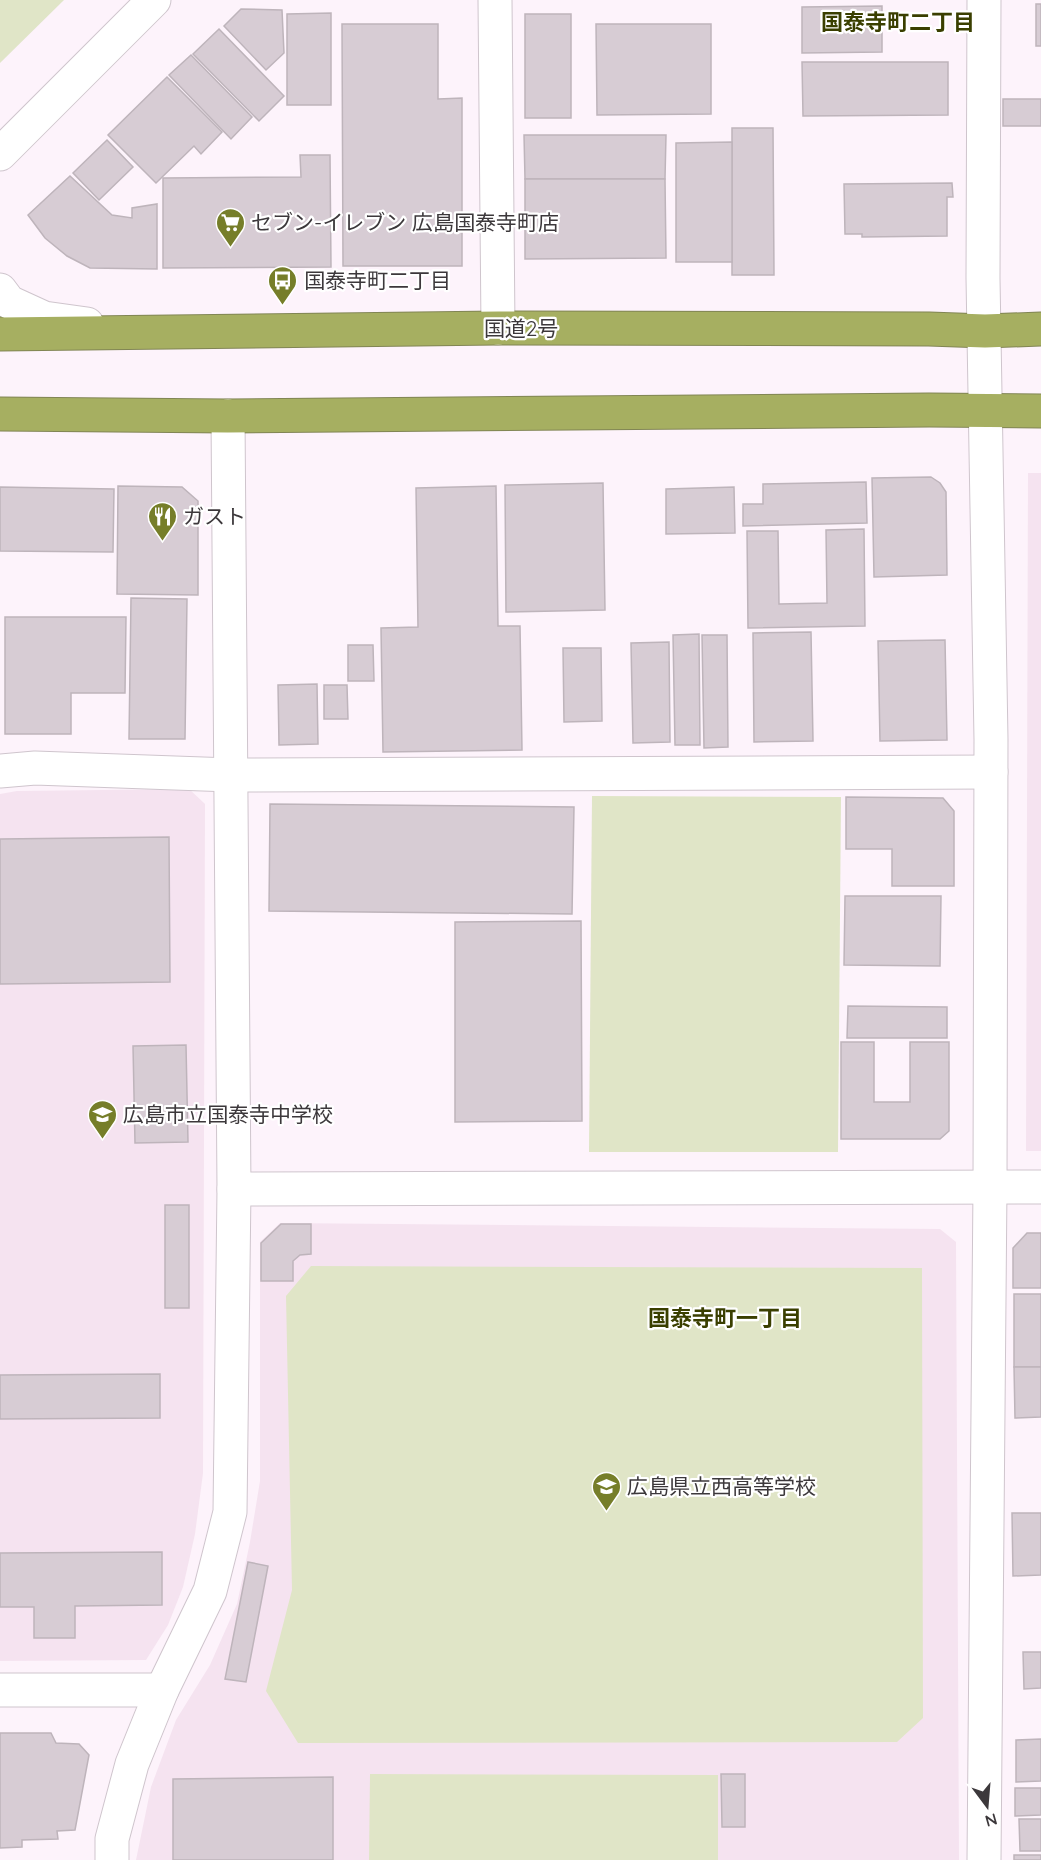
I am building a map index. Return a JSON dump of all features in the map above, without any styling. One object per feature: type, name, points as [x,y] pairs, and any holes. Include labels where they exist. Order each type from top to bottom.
[{"type":"highway","name":"国道2号","points":[[0,334],[498,328],[985,331],[1041,329]]},
{"type":"highway","points":[[0,414],[228,416],[1041,411]]},
{"type":"street","points":[[0,154],[154,0]]},
{"type":"street","points":[[495,0],[498,328]]},
{"type":"street","points":[[984,0],[983,278],[991,772],[984,1860]]},
{"type":"street","points":[[0,169],[32,122]]},
{"type":"street","points":[[0,290],[9,302],[44,318],[138,332]]},
{"type":"street","points":[[112,1860],[112,1839],[132,1764],[162,1690],[210,1591],[230,1512],[234,1189],[228,416]]},
{"type":"street","points":[[0,771],[35,768],[231,775],[991,772]]},
{"type":"street","points":[[234,1189],[1041,1187]]},
{"type":"street","points":[[0,1690],[162,1690]]},
{"type":"shaded area","points":[[1028,473],[1041,473],[1041,1151],[1026,1151]]},
{"type":"shaded area","name":"広島市立国泰寺中学校","points":[[189,789],[205,804],[203,1473],[195,1534],[183,1587],[168,1625],[146,1660],[0,1661],[0,794],[17,791]]},
{"type":"shaded area","name":"広島県立西高等学校","points":[[280,1223],[940,1229],[956,1242],[959,1860],[136,1860],[151,1787],[176,1720],[210,1665],[237,1604],[260,1481],[260,1242]]},
{"type":"green space","points":[[0,0],[64,0],[0,63]]},
{"type":"green space","points":[[592,796],[841,797],[838,1152],[589,1152]]},
{"type":"green space","name":"広島県立西高等学校","points":[[311,1266],[922,1268],[923,1718],[897,1742],[298,1743],[266,1691],[292,1590],[286,1296]]},
{"type":"green space","points":[[370,1774],[718,1775],[718,1860],[369,1860]]},
{"type":"building","points":[[1036,4],[1041,4],[1041,46],[1036,46]]},
{"type":"building","points":[[882,6],[882,52],[802,53],[802,7]]},
{"type":"building","points":[[241,9],[282,10],[284,53],[266,70],[224,26]]},
{"type":"building","points":[[331,13],[331,105],[287,105],[287,14]]},
{"type":"building","points":[[525,14],[571,14],[571,118],[525,118]]},
{"type":"building","points":[[342,24],[438,24],[438,99],[462,98],[462,266],[343,266]]},
{"type":"building","points":[[596,24],[711,24],[711,114],[597,115]]},
{"type":"building","points":[[219,29],[284,96],[259,121],[193,54]]},
{"type":"building","points":[[191,55],[252,117],[231,139],[169,75]]},
{"type":"building","points":[[802,62],[948,62],[948,115],[803,116]]},
{"type":"building","points":[[167,77],[222,132],[201,154],[194,146],[156,183],[108,135]]},
{"type":"building","points":[[1003,99],[1041,99],[1041,126],[1003,126]]},
{"type":"building","points":[[732,128],[773,128],[774,275],[732,275]]},
{"type":"building","points":[[524,135],[666,135],[665,179],[525,179]]},
{"type":"building","points":[[107,140],[133,167],[99,200],[73,173]]},
{"type":"building","points":[[732,142],[732,262],[676,262],[676,143]]},
{"type":"building","points":[[300,155],[330,155],[331,267],[163,268],[163,178],[301,177]]},
{"type":"building","points":[[70,176],[112,215],[132,218],[132,208],[157,204],[157,269],[90,268],[67,256],[45,238],[28,215]]},
{"type":"building","points":[[525,179],[665,179],[666,258],[525,259]]},
{"type":"building","points":[[952,183],[953,197],[947,197],[947,236],[862,237],[862,234],[845,234],[844,184]]},
{"type":"building","points":[[931,477],[940,483],[946,492],[947,575],[874,577],[872,478]]},
{"type":"building","points":[[866,482],[867,523],[743,526],[743,504],[763,504],[763,484]]},
{"type":"building","points":[[603,483],[605,610],[506,612],[505,485]]},
{"type":"building","points":[[118,486],[182,487],[198,501],[198,595],[117,594]]},
{"type":"building","points":[[496,486],[498,626],[520,626],[522,750],[383,752],[381,628],[418,627],[416,488]]},
{"type":"building","points":[[0,487],[114,489],[113,552],[0,551]]},
{"type":"building","points":[[734,487],[735,533],[666,534],[666,489]]},
{"type":"building","points":[[864,529],[865,626],[748,628],[747,531],[778,531],[779,604],[827,603],[826,530]]},
{"type":"building","points":[[131,598],[187,599],[185,739],[129,739]]},
{"type":"building","points":[[5,617],[126,617],[125,693],[71,693],[71,734],[5,734]]},
{"type":"building","points":[[811,632],[813,741],[754,742],[753,633]]},
{"type":"building","points":[[699,634],[700,745],[675,745],[673,635]]},
{"type":"building","points":[[702,635],[727,635],[728,747],[704,748]]},
{"type":"building","points":[[945,640],[947,740],[880,741],[878,641]]},
{"type":"building","points":[[669,642],[670,742],[633,743],[631,643]]},
{"type":"building","points":[[348,645],[373,645],[374,681],[348,681]]},
{"type":"building","points":[[563,648],[601,648],[602,721],[564,722]]},
{"type":"building","points":[[317,684],[318,744],[279,745],[278,685]]},
{"type":"building","points":[[324,685],[347,685],[348,719],[324,719]]},
{"type":"building","points":[[846,797],[943,798],[954,811],[954,886],[892,886],[892,849],[846,849]]},
{"type":"building","points":[[270,804],[574,807],[572,914],[269,911]]},
{"type":"building","points":[[169,837],[170,982],[0,984],[0,839]]},
{"type":"building","points":[[845,896],[941,896],[940,966],[844,965]]},
{"type":"building","points":[[581,921],[582,1121],[455,1122],[455,922]]},
{"type":"building","points":[[848,1006],[947,1007],[947,1038],[847,1038]]},
{"type":"building","points":[[841,1042],[874,1042],[874,1102],[910,1102],[910,1042],[949,1042],[949,1131],[940,1139],[841,1139]]},
{"type":"building","points":[[186,1045],[188,1142],[135,1143],[133,1046]]},
{"type":"building","points":[[165,1205],[189,1205],[189,1308],[165,1308]]},
{"type":"building","points":[[281,1224],[311,1224],[311,1254],[300,1255],[293,1261],[293,1281],[261,1281],[261,1243]]},
{"type":"building","points":[[1027,1233],[1041,1233],[1041,1288],[1013,1288],[1013,1248]]},
{"type":"building","points":[[1014,1294],[1041,1294],[1041,1367],[1014,1367]]},
{"type":"building","points":[[1014,1367],[1041,1367],[1041,1417],[1015,1418]]},
{"type":"building","points":[[160,1374],[160,1418],[0,1419],[0,1375]]},
{"type":"building","points":[[1012,1513],[1041,1513],[1041,1575],[1013,1576]]},
{"type":"building","points":[[162,1552],[162,1605],[75,1606],[75,1638],[34,1638],[34,1607],[0,1607],[0,1553]]},
{"type":"building","points":[[248,1562],[268,1566],[246,1682],[225,1679]]},
{"type":"building","points":[[1023,1652],[1041,1652],[1041,1688],[1024,1689]]},
{"type":"building","points":[[0,1733],[51,1733],[56,1743],[79,1744],[89,1755],[75,1830],[57,1831],[58,1839],[22,1840],[22,1847],[0,1848]]},
{"type":"building","points":[[1041,1739],[1041,1781],[1016,1782],[1016,1740]]},
{"type":"building","points":[[721,1774],[745,1774],[745,1827],[722,1827]]},
{"type":"building","points":[[333,1777],[333,1860],[173,1860],[173,1779]]},
{"type":"building","points":[[1015,1788],[1041,1788],[1041,1815],[1015,1816]]},
{"type":"building","points":[[1019,1819],[1041,1819],[1041,1851],[1020,1851]]},
{"type":"building","points":[[1014,1855],[1041,1855],[1041,1860],[1014,1860]]},
{"type":"place","name":"セブン-イレブン 広島国泰寺町店","points":[[230,248]]},
{"type":"place","name":"国泰寺町二丁目","points":[[283,306]]},
{"type":"place","name":"ガスト","points":[[162,542]]},
{"type":"place","name":"広島市立国泰寺中学校","points":[[102,1140]]},
{"type":"place","name":"広島県立西高等学校","points":[[606,1512]]},
{"type":"district","name":"国泰寺町二丁目","points":[[898,22]]},
{"type":"district","name":"国泰寺町一丁目","points":[[725,1318]]}]
